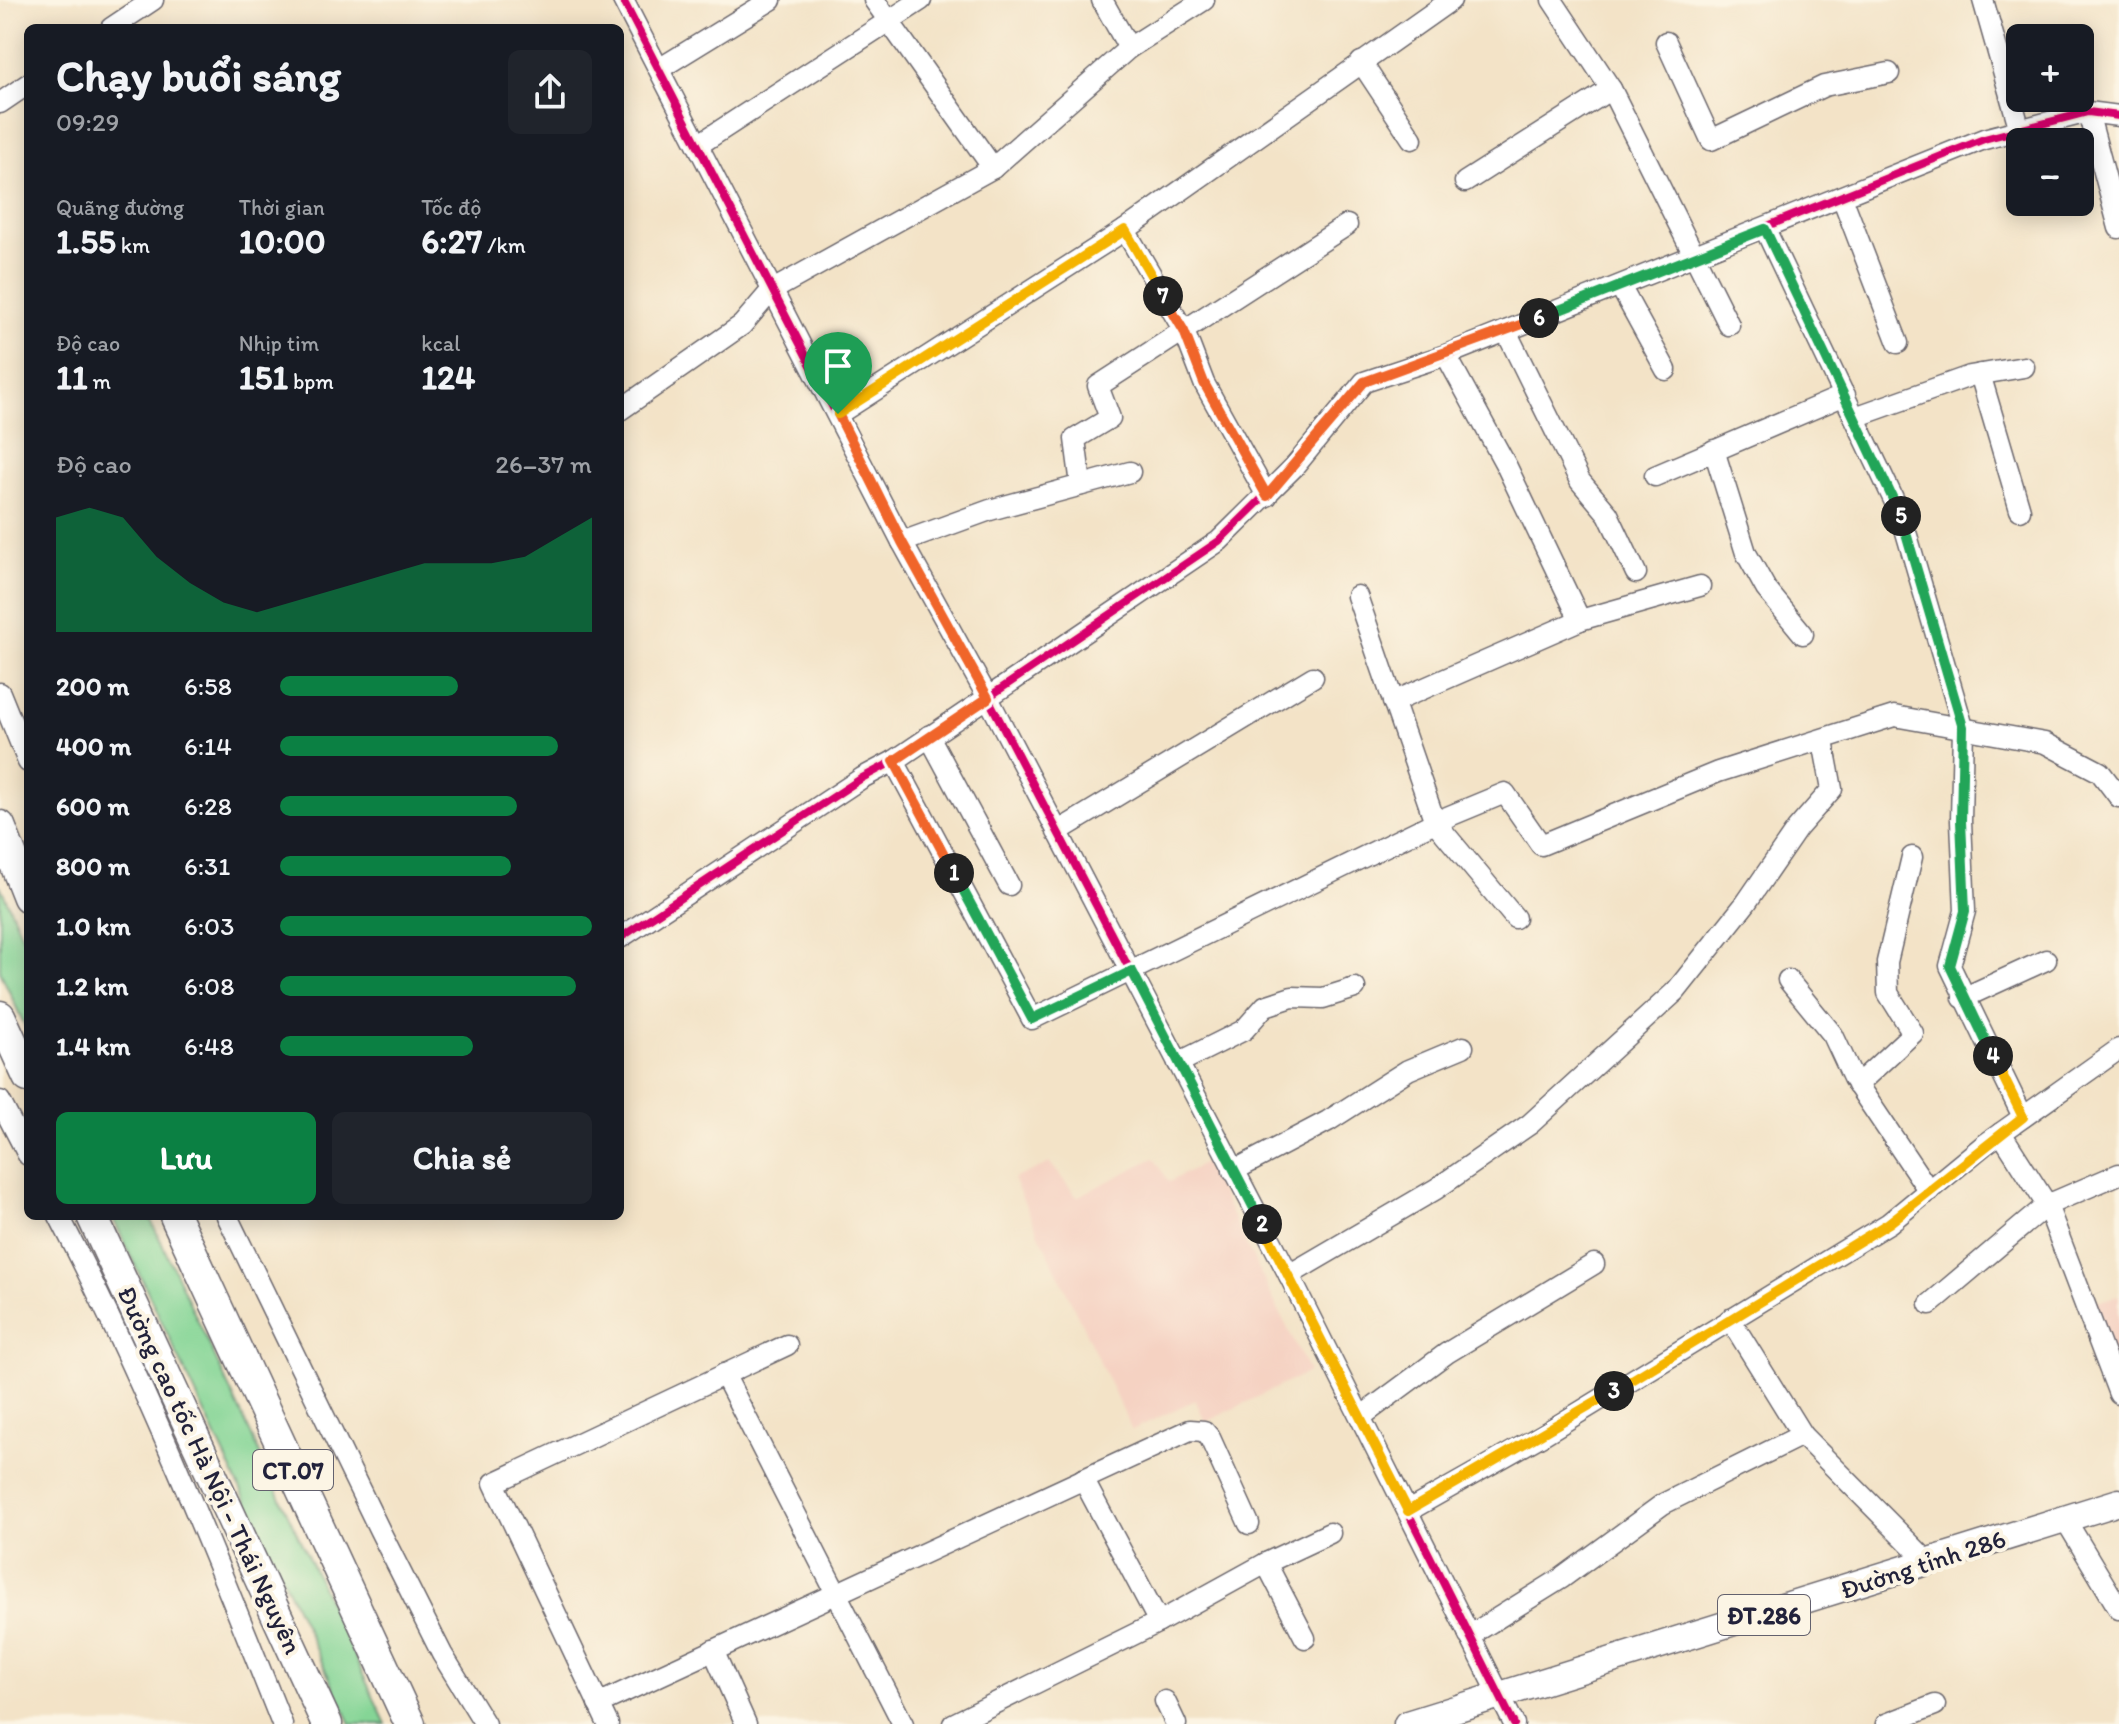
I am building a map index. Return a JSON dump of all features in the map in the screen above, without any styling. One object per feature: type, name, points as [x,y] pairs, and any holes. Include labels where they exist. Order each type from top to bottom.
[{"type":"highway","points":[[0,826],[24,887]]},
{"type":"highway","points":[[0,1016],[24,1068]]},
{"type":"highway","name":"Đường cao tốc Hà Nội - Thái Nguyên","points":[[94,1220],[327,1724]]},
{"type":"highway","name":"CT.07","points":[[177,1220],[410,1724]]},
{"type":"main road","name":"Đường tỉnh 286","points":[[1407,1724],[2119,1502]]},
{"type":"street","points":[[117,24],[153,0]]},
{"type":"street","points":[[623,0],[771,291],[1132,971],[1362,1416],[1514,1724]]},
{"type":"street","points":[[659,69],[771,0]]},
{"type":"street","points":[[874,0],[993,168]]},
{"type":"street","points":[[698,145],[921,0]]},
{"type":"street","points":[[1102,0],[1129,48]]},
{"type":"street","points":[[624,407],[742,325],[771,291],[993,168],[1129,48],[1204,0]]},
{"type":"street","points":[[838,414],[1125,230],[1451,0]]},
{"type":"street","points":[[1552,0],[1611,89],[1656,173],[1729,325]]},
{"type":"street","points":[[1983,0],[2019,128]]},
{"type":"street","points":[[1666,42],[1711,140],[1824,86],[1889,73]]},
{"type":"street","points":[[1361,62],[1412,139]]},
{"type":"street","points":[[0,103],[24,87]]},
{"type":"street","points":[[1465,182],[1611,89]]},
{"type":"street","points":[[2028,128],[2088,112],[2119,116]]},
{"type":"street","points":[[2088,112],[2119,228]]},
{"type":"street","points":[[624,935],[862,778],[894,761],[1219,541],[1267,496],[1364,382],[1446,355],[1984,139],[2006,134]]},
{"type":"street","points":[[1842,197],[1898,343]]},
{"type":"street","points":[[1081,485],[1075,439],[1110,418],[1098,386],[1347,225]]},
{"type":"street","points":[[1765,229],[1901,515],[1963,727],[1961,821],[1965,911],[1950,966],[2023,1117]]},
{"type":"street","points":[[1125,230],[1184,331],[1204,383],[1267,496]]},
{"type":"street","points":[[1620,286],[1666,370]]},
{"type":"street","points":[[1506,331],[1580,481],[1608,514],[1636,573]]},
{"type":"street","points":[[1446,355],[1507,467],[1580,620]]},
{"type":"street","points":[[1855,417],[1980,374],[2024,367]]},
{"type":"street","points":[[1980,374],[2020,510]]},
{"type":"street","points":[[1655,476],[1845,395]]},
{"type":"street","points":[[1714,450],[1746,553],[1766,589],[1803,634]]},
{"type":"street","points":[[902,542],[990,510],[1130,472]]},
{"type":"street","points":[[1393,702],[1580,620],[1700,586]]},
{"type":"street","points":[[1357,596],[1435,822],[1515,918]]},
{"type":"street","points":[[1057,832],[1313,677]]},
{"type":"street","points":[[0,693],[24,752]]},
{"type":"street","points":[[894,761],[1032,1019],[1435,822],[1505,793],[1541,845],[1718,772],[1894,716],[2045,743],[2100,772],[2119,797]]},
{"type":"street","points":[[929,736],[1009,885]]},
{"type":"street","points":[[1289,1275],[1436,1189],[1530,1124],[1676,991],[1746,903],[1797,829],[1832,789],[1823,741]]},
{"type":"street","points":[[2100,772],[2119,762]]},
{"type":"street","points":[[1857,1085],[1913,1033],[1888,993],[1887,962],[1912,857]]},
{"type":"street","points":[[1963,998],[2046,960]]},
{"type":"street","points":[[1788,980],[1833,1035],[1857,1085],[1929,1191]]},
{"type":"street","points":[[1178,1063],[1244,1030],[1265,1006],[1292,997],[1323,998],[1355,988]]},
{"type":"street","points":[[1233,1171],[1328,1121],[1408,1070],[1463,1047]]},
{"type":"street","points":[[1408,1511],[1544,1434],[1889,1223],[2001,1133],[2119,1049]]},
{"type":"street","points":[[0,1101],[24,1147]]},
{"type":"street","points":[[2001,1133],[2047,1205],[2119,1394]]},
{"type":"street","points":[[1930,1304],[2047,1205],[2119,1174]]},
{"type":"street","points":[[61,1220],[95,1286],[234,1604],[282,1724]]},
{"type":"street","points":[[229,1220],[442,1654],[485,1724]]},
{"type":"street","points":[[1362,1416],[1447,1353],[1594,1264]]},
{"type":"street","points":[[1730,1319],[1802,1435],[1928,1562]]},
{"type":"street","points":[[608,1724],[494,1483],[787,1345]]},
{"type":"street","points":[[724,1374],[903,1724]]},
{"type":"street","points":[[598,1704],[1197,1428],[1210,1438],[1249,1524]]},
{"type":"street","points":[[1469,1636],[1562,1578],[1663,1504],[1802,1435]]},
{"type":"street","points":[[1083,1479],[1159,1622]]},
{"type":"street","points":[[2065,1519],[2119,1609]]},
{"type":"street","points":[[953,1724],[1330,1533]]},
{"type":"street","points":[[1266,1563],[1305,1638]]},
{"type":"street","points":[[713,1650],[746,1724]]},
{"type":"street","points":[[1165,1701],[1176,1724]]},
{"type":"street","points":[[1886,1724],[1935,1705]]},
{"type":"shaded area","points":[[1154,1158],[1169,1182],[1206,1162],[1309,1372],[1206,1422],[1195,1400],[1132,1430],[1013,1179],[1050,1163],[1077,1197]]},
{"type":"shaded area","points":[[2119,1295],[2119,1358],[2111,1361],[2091,1304]]},
{"type":"green space","points":[[0,885],[24,940],[24,1024],[0,971]]},
{"type":"green space","points":[[114,1220],[151,1220],[386,1724],[351,1724]]},
{"type":"cycle path","points":[[623,0],[902,542],[988,698],[1289,1275],[1514,1724]]},
{"type":"cycle path","points":[[624,935],[862,778],[894,761],[1219,541],[1295,466],[1364,382],[1446,355],[1984,139],[2088,112],[2119,116]]},
{"type":"route","points":[[1765,229],[1901,515],[1938,636],[1963,727],[1961,821],[1965,911],[1950,966],[2023,1117],[1889,1223],[1544,1434],[1408,1511],[1132,971],[1032,1019],[894,761],[988,698],[902,542],[838,414],[1125,230],[1184,331],[1204,383],[1267,496],[1364,382],[1446,355],[1765,229]]}]
